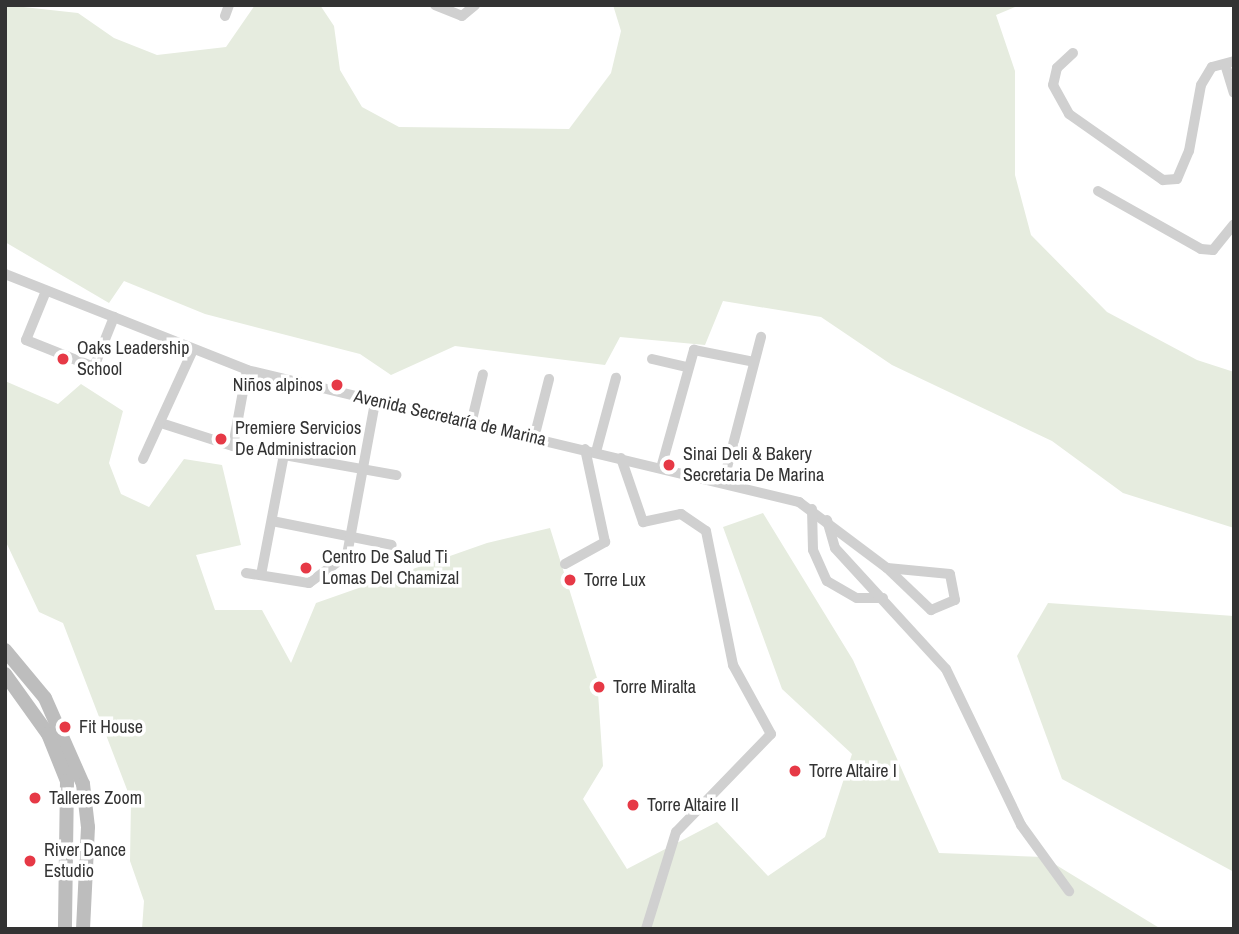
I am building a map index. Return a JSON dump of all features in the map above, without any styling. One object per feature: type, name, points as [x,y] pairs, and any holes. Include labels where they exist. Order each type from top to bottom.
[{"type":"main road","points":[[5,650],[45,698],[83,784],[88,834],[83,929]]},
{"type":"main road","points":[[5,674],[62,765],[70,834],[65,929]]},
{"type":"main road","points":[[70,834],[78,842],[88,834]]},
{"type":"main road","points":[[68,854],[78,850],[87,857]]},
{"type":"street","points":[[435,5],[462,16],[475,5]]},
{"type":"street","points":[[1073,53],[1056,68],[1053,85],[1069,114],[1163,180],[1177,179],[1189,151],[1200,85],[1212,68],[1229,62],[1234,93]]},
{"type":"street","points":[[1098,191],[1201,249],[1213,250],[1234,224]]},
{"type":"street","name":"Avenida Secretaría de Marina","points":[[5,274],[247,370],[723,483],[812,509],[887,568],[931,610],[955,600],[950,575],[887,568]]},
{"type":"street","points":[[46,291],[26,340],[94,367],[114,317]]},
{"type":"street","points":[[723,483],[761,337]]},
{"type":"street","points":[[661,468],[687,367],[698,349],[754,362]]},
{"type":"street","points":[[143,459],[164,424],[193,350]]},
{"type":"street","points":[[652,359],[687,367]]},
{"type":"street","points":[[233,446],[247,370]]},
{"type":"street","points":[[471,424],[483,374]]},
{"type":"street","points":[[565,564],[605,542],[590,451],[616,377]]},
{"type":"street","points":[[534,438],[549,379]]},
{"type":"street","points":[[246,573],[309,583],[347,555],[375,402]]},
{"type":"street","points":[[164,424],[233,446],[396,475]]},
{"type":"street","points":[[261,575],[284,454]]},
{"type":"street","points":[[621,458],[643,522],[681,514],[706,531],[733,665],[771,734],[676,832],[646,929]]},
{"type":"street","points":[[812,509],[813,550],[827,581],[857,598],[883,598]]},
{"type":"street","points":[[827,520],[835,548],[946,669],[1021,825],[1069,891]]},
{"type":"street","points":[[272,521],[392,545]]},
{"type":"shaded area","points":[[5,5],[78,13],[114,38],[157,55],[226,47],[255,5],[320,5],[334,26],[340,70],[362,107],[399,127],[569,129],[611,73],[621,31],[613,5],[1020,5],[996,15],[1015,71],[1015,175],[1031,235],[1107,312],[1197,360],[1234,372],[1234,528],[1123,493],[1052,441],[892,365],[821,317],[723,301],[705,345],[620,337],[605,365],[455,346],[391,375],[360,354],[205,314],[124,281],[109,303],[5,242]]},
{"type":"shaded area","points":[[5,381],[58,404],[81,384],[123,411],[109,463],[121,494],[149,507],[184,459],[222,465],[241,545],[196,555],[215,610],[262,610],[291,663],[316,603],[487,543],[550,528],[597,678],[603,766],[583,799],[627,869],[717,822],[768,876],[825,837],[852,754],[782,689],[723,527],[763,513],[853,660],[939,853],[1043,857],[1161,929],[142,929],[144,901],[130,861],[131,800],[63,623],[39,612],[5,540]]},
{"type":"shaded area","points":[[1048,603],[1234,616],[1234,872],[1062,779],[1017,656]]},
{"type":"place","name":"Oaks Leadership School","points":[[63,359]]},
{"type":"place","name":"Niños alpinos","points":[[337,385]]},
{"type":"place","name":"Premiere Servicios De Administracion","points":[[221,439]]},
{"type":"place","name":"Sinai Deli & Bakery Secretaria De Marina","points":[[669,465]]},
{"type":"place","name":"Centro De Salud Ti Lomas Del Chamizal","points":[[306,568]]},
{"type":"place","name":"Torre Lux","points":[[570,580]]},
{"type":"place","name":"Torre Miralta","points":[[599,687]]},
{"type":"place","name":"Fit House","points":[[65,727]]},
{"type":"place","name":"Torre Altaire I","points":[[795,771]]},
{"type":"place","name":"Talleres Zoom","points":[[35,798]]},
{"type":"place","name":"Torre Altaire II","points":[[633,805]]},
{"type":"place","name":"River Dance Estudio","points":[[30,861]]}]
